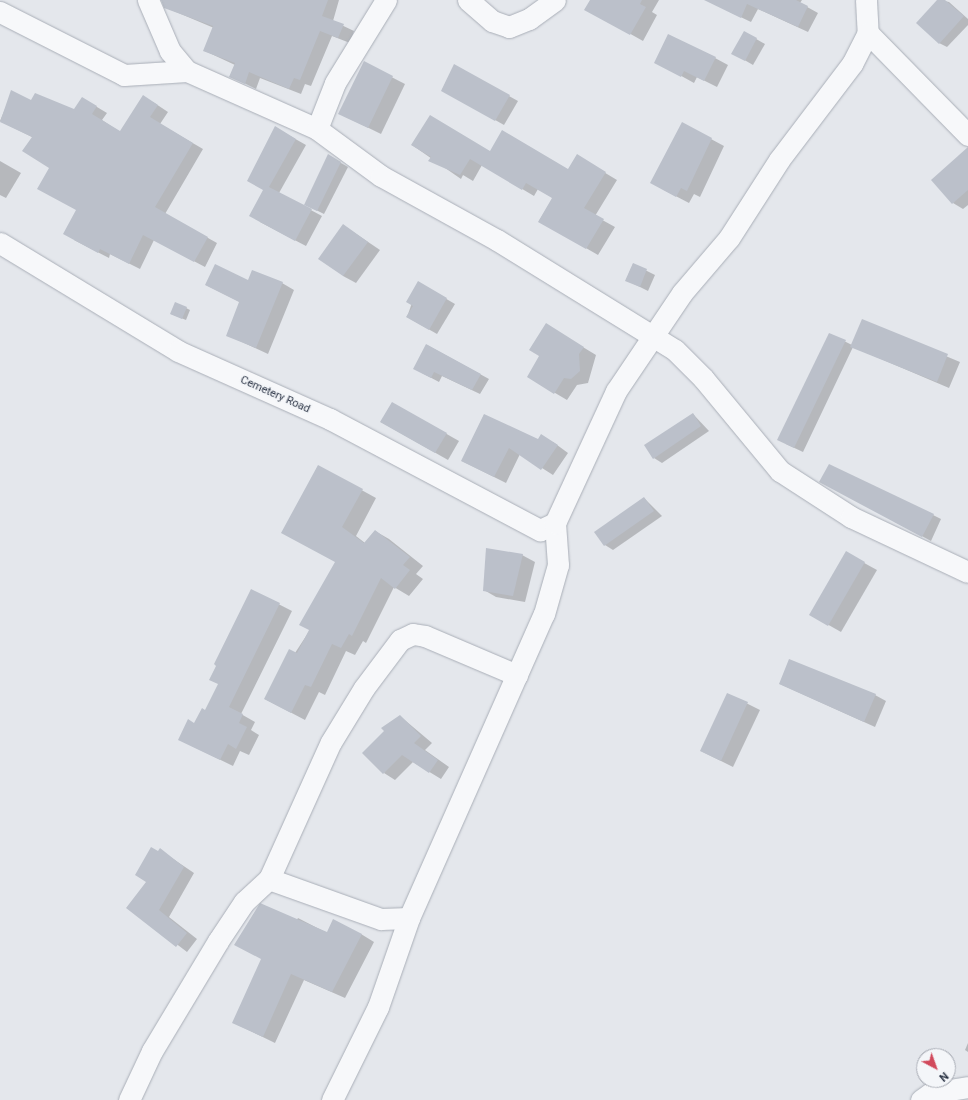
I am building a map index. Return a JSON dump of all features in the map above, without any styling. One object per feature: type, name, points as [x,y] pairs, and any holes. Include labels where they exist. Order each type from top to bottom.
[{"type":"street","points":[[148,0],[170,51],[187,71],[317,129],[381,176],[497,240],[675,350],[703,378],[780,471],[851,517],[968,572]]},
{"type":"street","points":[[317,129],[335,83],[386,0]]},
{"type":"street","points":[[468,0],[492,21],[509,26],[529,18],[555,0]]},
{"type":"street","points":[[332,1100],[378,1007],[409,918],[500,719],[517,675],[544,614],[558,565],[555,523],[616,391],[654,337],[682,293],[729,238],[780,160],[852,64],[868,33],[866,0]]},
{"type":"street","points":[[0,12],[124,75],[187,71]]},
{"type":"street","points":[[868,33],[968,135]]},
{"type":"street","name":"Cemetery Road","points":[[0,243],[178,351],[330,419],[540,530],[555,523]]},
{"type":"street","points":[[129,1100],[152,1051],[218,941],[244,902],[270,879],[331,742],[364,688],[400,640],[413,634],[425,636],[517,675]]},
{"type":"street","points":[[270,879],[381,919],[409,918]]},
{"type":"street","points":[[921,1100],[931,1093],[968,1087]]},
{"type":"building","points":[[161,0],[328,0],[322,16],[344,24],[338,38],[320,31],[300,80],[294,78],[289,89],[249,72],[245,84],[229,77],[235,63],[203,51],[213,26],[164,8]]},
{"type":"building","points":[[590,0],[642,0],[640,4],[646,7],[630,35],[584,10]]},
{"type":"building","points":[[704,0],[796,0],[808,6],[798,27],[747,4],[741,18]]},
{"type":"building","points":[[937,0],[945,0],[964,16],[939,44],[916,23]]},
{"type":"building","points":[[744,31],[757,38],[745,61],[731,54]]},
{"type":"building","points":[[668,34],[716,57],[704,81],[684,71],[681,77],[654,63]]},
{"type":"building","points":[[364,61],[393,76],[368,128],[338,114]]},
{"type":"building","points":[[454,64],[510,95],[495,121],[441,91]]},
{"type":"building","points":[[11,90],[31,100],[35,93],[74,109],[82,97],[97,106],[92,114],[120,131],[143,95],[158,105],[150,117],[193,143],[155,207],[208,237],[194,262],[143,235],[129,264],[100,249],[98,253],[63,234],[76,210],[37,189],[49,168],[22,151],[32,137],[0,122]]},
{"type":"building","points":[[430,115],[490,151],[502,130],[568,169],[577,154],[606,172],[584,208],[604,219],[586,249],[538,222],[552,198],[526,183],[522,190],[470,159],[460,175],[428,161],[431,157],[411,145]]},
{"type":"building","points":[[682,122],[712,138],[687,191],[681,188],[676,197],[650,183]]},
{"type":"building","points":[[275,126],[296,139],[269,187],[312,209],[295,241],[249,216],[263,190],[247,181]]},
{"type":"building","points":[[968,147],[968,190],[952,204],[931,180]]},
{"type":"building","points":[[328,154],[341,162],[317,211],[304,205]]},
{"type":"building","points":[[343,224],[368,242],[343,276],[318,259]]},
{"type":"building","points":[[633,263],[647,269],[640,287],[625,281]]},
{"type":"building","points":[[215,264],[248,280],[252,270],[283,282],[256,348],[226,336],[239,302],[205,285]]},
{"type":"building","points":[[418,281],[447,298],[429,330],[406,317],[413,306],[406,302]]},
{"type":"building","points":[[175,302],[187,307],[182,319],[170,314]]},
{"type":"building","points":[[862,319],[948,354],[937,382],[850,347]]},
{"type":"building","points":[[546,323],[584,347],[579,354],[580,371],[571,379],[564,378],[554,394],[527,377],[539,356],[529,350]]},
{"type":"building","points":[[829,333],[846,340],[794,448],[777,440]]},
{"type":"building","points":[[426,344],[481,374],[472,390],[434,372],[431,378],[413,369]]},
{"type":"building","points":[[392,402],[447,433],[435,453],[380,422]]},
{"type":"building","points":[[693,413],[701,426],[653,459],[644,445]]},
{"type":"building","points":[[484,414],[538,439],[541,434],[558,445],[541,470],[509,448],[494,477],[461,461]]},
{"type":"building","points":[[829,464],[934,514],[922,537],[819,482]]},
{"type":"building","points":[[318,465],[363,489],[342,527],[364,543],[375,530],[410,557],[403,565],[410,570],[395,589],[381,578],[352,636],[349,634],[341,648],[332,644],[311,687],[305,685],[291,713],[264,699],[289,649],[297,653],[309,630],[299,625],[335,562],[281,533]]},
{"type":"building","points":[[644,497],[654,511],[604,546],[594,532]]},
{"type":"building","points":[[486,548],[523,554],[513,596],[483,591]]},
{"type":"building","points":[[846,551],[865,562],[828,626],[809,615]]},
{"type":"building","points":[[251,589],[280,603],[229,707],[243,714],[239,723],[247,727],[236,749],[228,744],[220,760],[178,740],[188,719],[194,723],[202,708],[205,710],[218,684],[209,680],[216,666],[214,664]]},
{"type":"building","points":[[789,659],[876,694],[864,722],[779,684]]},
{"type":"building","points":[[727,693],[748,702],[721,761],[700,751]]},
{"type":"building","points":[[400,715],[421,736],[414,743],[438,760],[429,773],[402,755],[383,774],[362,753],[384,731],[381,728]]},
{"type":"building","points":[[151,847],[158,851],[160,848],[184,867],[159,910],[187,933],[176,947],[126,908],[146,882],[135,875]]},
{"type":"building","points":[[260,903],[327,932],[333,919],[362,934],[332,992],[291,974],[263,1037],[232,1023],[261,959],[234,945]]}]
